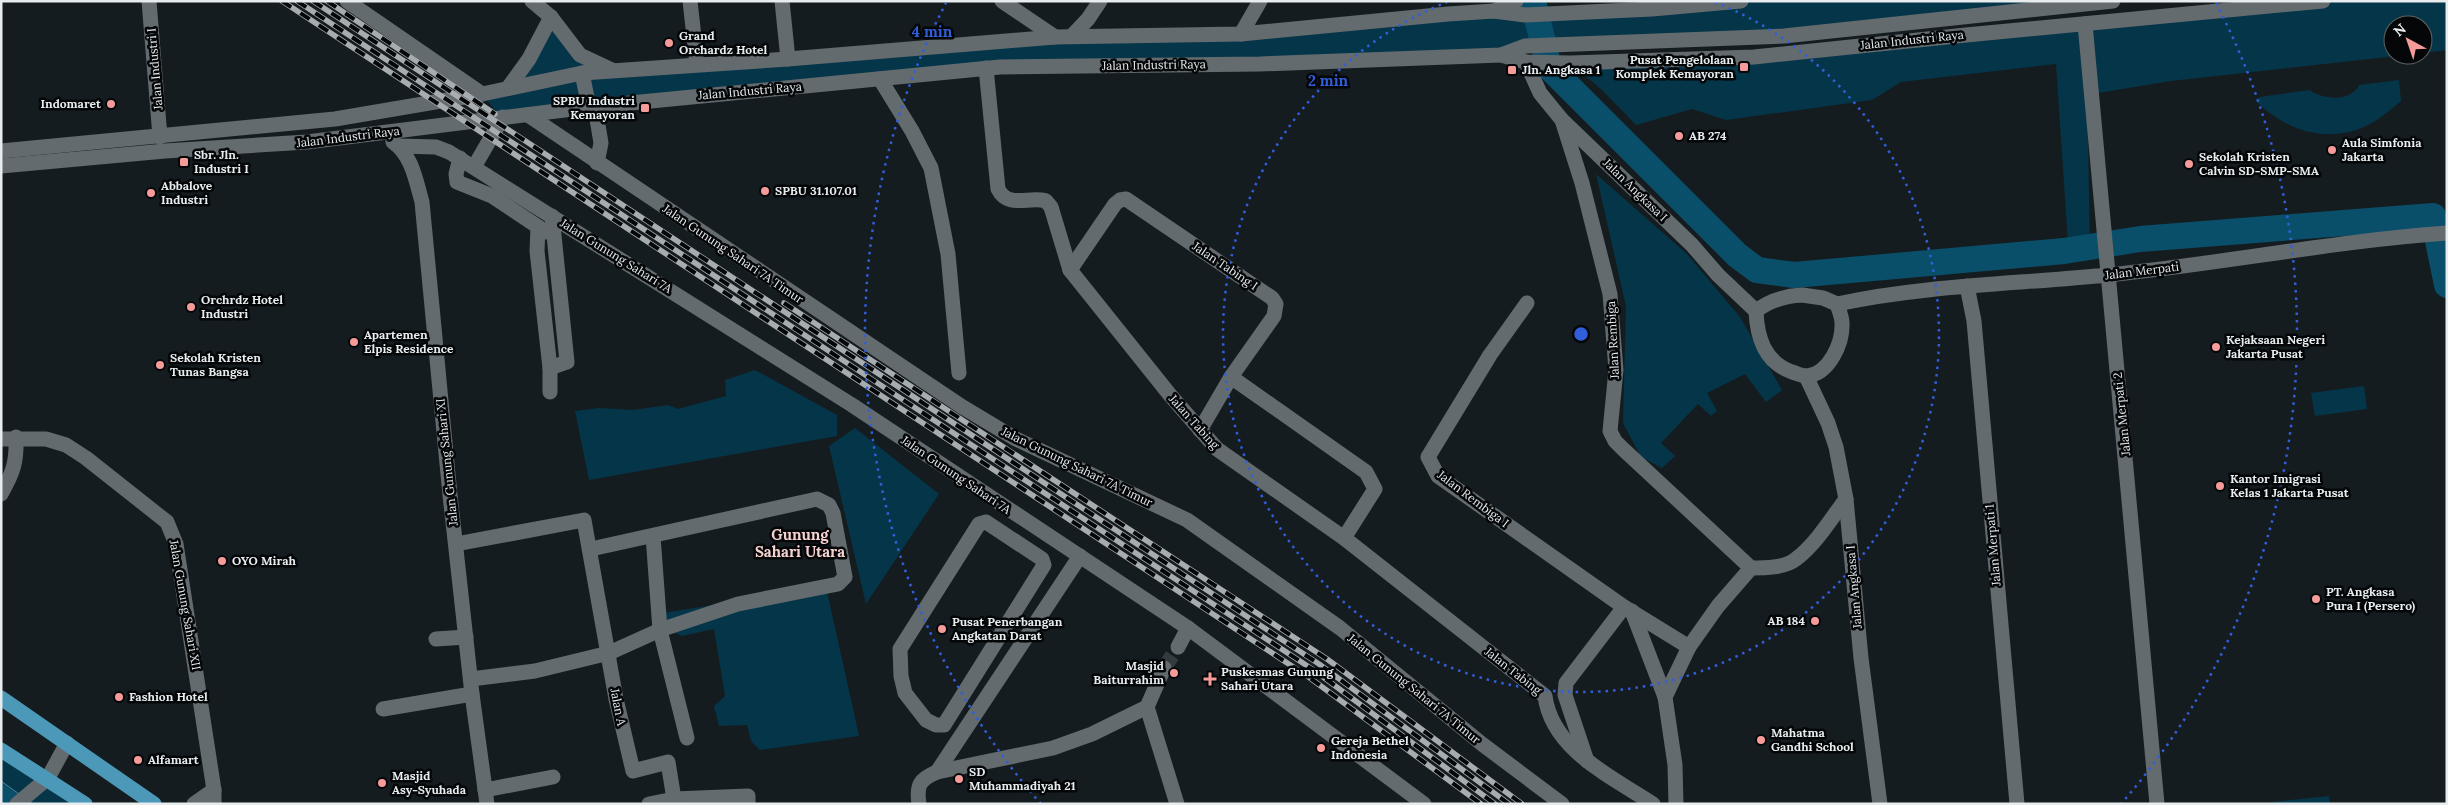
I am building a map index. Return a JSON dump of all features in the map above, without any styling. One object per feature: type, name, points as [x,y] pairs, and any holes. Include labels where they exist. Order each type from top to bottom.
[{"type":"main road","points":[[1,698],[154,804]]},
{"type":"main road","points":[[1,750],[48,778],[85,804]]},
{"type":"street","name":"Jalan Industri I","points":[[149,1],[160,137]]},
{"type":"street","points":[[348,1],[482,94]]},
{"type":"street","points":[[532,1],[551,17],[580,55],[614,70]]},
{"type":"street","points":[[690,1],[697,64]]},
{"type":"street","points":[[782,1],[788,59]]},
{"type":"street","points":[[1002,1],[1055,37]]},
{"type":"street","points":[[1072,36],[1088,19],[1100,1]]},
{"type":"street","points":[[1240,34],[1260,1]]},
{"type":"street","name":"Jalan Industri Raya","points":[[1494,11],[1516,1]]},
{"type":"street","name":"Jalan Industri Raya","points":[[1,151],[335,119],[482,94],[582,73],[614,70],[788,59],[1072,36],[1240,34],[1447,8],[1526,15],[1550,12],[1652,9],[1741,1]]},
{"type":"street","name":"Jalan Industri Raya","points":[[1501,55],[1526,46],[1784,36],[2113,1]]},
{"type":"street","name":"Jalan Industri Raya","points":[[1,166],[307,142],[592,107],[986,68],[1261,64],[1501,55],[1533,62],[1570,63],[1754,57],[2315,2]]},
{"type":"street","points":[[508,88],[543,36],[551,17]]},
{"type":"street","name":"Jalan Merpati 2","points":[[2085,24],[2158,804]]},
{"type":"street","points":[[1754,57],[1784,36]]},
{"type":"street","name":"Jalan Angkasa I","points":[[1533,62],[1540,93],[1562,120],[1692,245],[1718,274],[1756,310]]},
{"type":"street","name":"Jalan Tabing","points":[[986,68],[998,189],[1002,197],[1010,201],[1039,199],[1046,201],[1050,207],[1070,270],[1217,449],[1344,538],[1545,696],[1565,695]]},
{"type":"street","points":[[582,73],[601,143],[597,163]]},
{"type":"street","points":[[880,79],[912,131],[931,168],[948,254],[959,373]]},
{"type":"street","name":"Jalan Gunung Sahari 7A Timur","points":[[528,115],[961,406],[1016,439],[1187,520],[1340,628],[1482,744],[1562,804]]},
{"type":"street","points":[[474,167],[503,117]]},
{"type":"street","name":"Jalan Rembiga","points":[[1562,120],[1596,237],[1614,318],[1616,370],[1610,431],[1615,441],[1623,449],[1751,568]]},
{"type":"street","name":"Jalan Gunung Sahari XI","points":[[380,133],[398,146],[413,167],[422,202],[472,694],[486,797]]},
{"type":"street","points":[[62,145],[63,161]]},
{"type":"street","name":"Jalan Gunung Sahari 7A","points":[[398,146],[436,147],[460,158],[474,167],[496,189],[552,216],[852,405],[1188,628],[1421,803]]},
{"type":"street","points":[[460,158],[456,174],[457,182],[496,189],[538,227],[555,238]]},
{"type":"street","name":"Jalan Tabing I","points":[[1070,270],[1114,204],[1126,199],[1272,298],[1276,304],[1274,316],[1231,377],[1200,430]]},
{"type":"street","points":[[550,368],[567,362],[552,216]]},
{"type":"street","points":[[538,227],[537,251],[550,368],[550,392]]},
{"type":"street","name":"Jalan Merpati","points":[[1837,304],[1967,286],[2108,276],[2264,257],[2405,236],[2445,233]]},
{"type":"street","name":"Jalan Merpati 1","points":[[1967,286],[1974,321],[2017,804]]},
{"type":"street","points":[[1802,295],[1823,298],[1837,304],[1842,323],[1835,353],[1819,372],[1806,376],[1780,366],[1763,349],[1757,325],[1756,310],[1777,298],[1802,295]]},
{"type":"street","name":"Jalan Rembiga I","points":[[1527,303],[1494,348],[1428,457],[1438,476],[1628,609]]},
{"type":"street","name":"Jalan Angkasa I","points":[[1806,376],[1828,423],[1836,447],[1846,499],[1861,658],[1880,804]]},
{"type":"street","points":[[1231,377],[1366,472],[1375,489],[1344,538]]},
{"type":"street","points":[[1,494],[17,458],[9,438]]},
{"type":"street","name":"Jalan Gunung Sahari XII","points":[[9,438],[46,439],[66,445],[86,458],[167,522],[176,544],[214,797],[194,804]]},
{"type":"street","points":[[1665,697],[1689,647],[1718,606],[1751,568],[1780,565],[1795,560],[1814,541],[1846,499]]},
{"type":"street","points":[[471,679],[535,671],[609,653],[660,630],[738,604],[835,586],[845,577],[833,513],[829,505],[821,500],[591,549]]},
{"type":"street","name":"Jalan A","points":[[456,544],[584,520],[591,549],[616,698],[629,760],[633,771],[665,761],[670,763],[660,802]]},
{"type":"street","points":[[986,522],[1016,542],[1042,559],[1044,565],[944,725],[936,725],[926,720],[905,693],[901,676],[900,649],[979,524],[986,522]]},
{"type":"street","points":[[1016,542],[1029,523]]},
{"type":"street","points":[[653,536],[660,630],[687,738]]},
{"type":"street","points":[[937,772],[1080,556]]},
{"type":"street","points":[[1628,609],[1689,647]]},
{"type":"street","points":[[1587,761],[1565,695],[1566,683],[1628,609]]},
{"type":"street","points":[[1628,609],[1665,697],[1675,765],[1676,804]]},
{"type":"street","points":[[1178,647],[1188,628]]},
{"type":"street","points":[[436,639],[466,636]]},
{"type":"street","points":[[919,804],[919,785],[925,777],[937,772],[1053,748],[1092,734],[1147,707],[1164,668]]},
{"type":"street","points":[[383,708],[472,694]]},
{"type":"street","name":"Jalan Tabing","points":[[1545,696],[1547,708],[1558,731],[1571,747],[1587,761],[1653,804]]},
{"type":"street","points":[[1147,707],[1177,804]]},
{"type":"street","points":[[17,804],[48,778],[67,743]]},
{"type":"street","points":[[486,797],[554,777]]},
{"type":"street","points":[[660,802],[748,796],[748,804]]},
{"type":"shaded area","points":[[1741,1],[2116,1],[1784,36],[1084,66],[501,118],[482,94],[508,88],[551,17],[577,51],[614,71]]},
{"type":"shaded area","points":[[2306,1],[2447,1],[2447,50],[2433,52],[2433,15],[2383,15],[2383,57],[2171,81],[2092,94],[2086,35],[2090,246],[2068,243],[2056,64],[1901,82],[1872,100],[1726,120],[1692,109],[1636,125],[1602,90],[1570,63],[1754,57]]},
{"type":"shaded area","points":[[2399,80],[2401,101],[2369,125],[2349,132],[2320,134],[2305,131],[2278,119],[2255,100],[2260,97],[2309,90],[2321,96],[2336,98],[2350,95],[2359,85]]},
{"type":"shaded area","points":[[1596,174],[1687,254],[1740,317],[1782,390],[1766,402],[1745,374],[1707,393],[1717,411],[1711,416],[1698,404],[1661,443],[1675,456],[1662,468],[1641,457],[1623,423],[1626,306]]},
{"type":"shaded area","points":[[755,370],[837,415],[837,436],[589,480],[575,411],[599,408],[633,410],[668,405],[678,409],[726,396],[725,380]]},
{"type":"shaded area","points":[[2364,386],[2367,409],[2315,416],[2311,393]]},
{"type":"shaded area","points":[[855,428],[939,494],[866,604],[829,446]]},
{"type":"shaded area","points":[[826,587],[859,736],[760,750],[751,741],[747,725],[719,726],[714,706],[725,696],[714,629],[682,636],[663,628],[663,613]]},
{"type":"shaded area","points":[[1,750],[85,804],[33,804],[1,781]]},
{"type":"shaded area","points":[[1,781],[33,804],[1,804]]},
{"type":"shaded area","points":[[2329,796],[2330,804],[2272,804],[2272,802]]},
{"type":"waterway","points":[[1533,1],[1549,67],[1737,255],[1757,270],[1794,275],[2064,251],[2140,239],[2433,216],[2447,285]]},
{"type":"tunnel","points":[[1164,668],[1178,647]]},
{"type":"railway","points":[[282,1],[1310,678],[1481,804]]},
{"type":"railway","points":[[297,1],[1315,671],[1495,804]]},
{"type":"railway","points":[[313,1],[1319,664],[1509,804]]},
{"type":"railway","points":[[327,1],[495,114]]},
{"type":"railway","points":[[784,303],[1327,659],[1522,804]]},
{"type":"place","name":"Grand Orchardz Hotel","points":[[669,43]]},
{"type":"place","name":"Pusat Pengelolaan Komplek Kemayoran","points":[[1744,67]]},
{"type":"place","name":"Jln. Angkasa 1","points":[[1512,70]]},
{"type":"place","name":"Indomaret","points":[[111,104]]},
{"type":"place","name":"SPBU Industri Kemayoran","points":[[645,108]]},
{"type":"place","name":"AB 274","points":[[1679,136]]},
{"type":"place","name":"Aula Simfonia Jakarta","points":[[2332,150]]},
{"type":"place","name":"Sbr. Jln. Industri I","points":[[184,162]]},
{"type":"place","name":"Sekolah Kristen Calvin SD-SMP-SMA","points":[[2189,164]]},
{"type":"place","name":"SPBU 31.107.01","points":[[765,191]]},
{"type":"place","name":"Abbalove Industri","points":[[151,193]]},
{"type":"place","name":"Orchrdz Hotel Industri","points":[[191,307]]},
{"type":"place","name":"Apartemen Elpis Residence","points":[[354,342]]},
{"type":"place","name":"Kejaksaan Negeri Jakarta Pusat","points":[[2216,347]]},
{"type":"place","name":"Sekolah Kristen Tunas Bangsa","points":[[160,365]]},
{"type":"place","name":"Kantor Imigrasi Kelas 1 Jakarta Pusat","points":[[2220,486]]},
{"type":"place","name":"OYO Mirah","points":[[222,561]]},
{"type":"place","name":"PT. Angkasa Pura I (Persero)","points":[[2316,599]]},
{"type":"place","name":"AB 184","points":[[1815,621]]},
{"type":"place","name":"Pusat Penerbangan Angkatan Darat","points":[[942,629]]},
{"type":"place","name":"Masjid Baiturrahim","points":[[1174,673]]},
{"type":"place","name":"Puskesmas Gunung Sahari Utara","points":[[1210,679]]},
{"type":"place","name":"Fashion Hotel","points":[[119,697]]},
{"type":"place","name":"Mahatma Gandhi School","points":[[1761,740]]},
{"type":"place","name":"Gereja Bethel Indonesia","points":[[1321,748]]},
{"type":"place","name":"Alfamart","points":[[138,760]]},
{"type":"place","name":"SD Muhammadiyah 21","points":[[959,779]]},
{"type":"place","name":"Masjid Asy-Syuhada","points":[[382,783]]},
{"type":"district","name":"Gunung Sahari Utara","points":[[800,544]]}]
